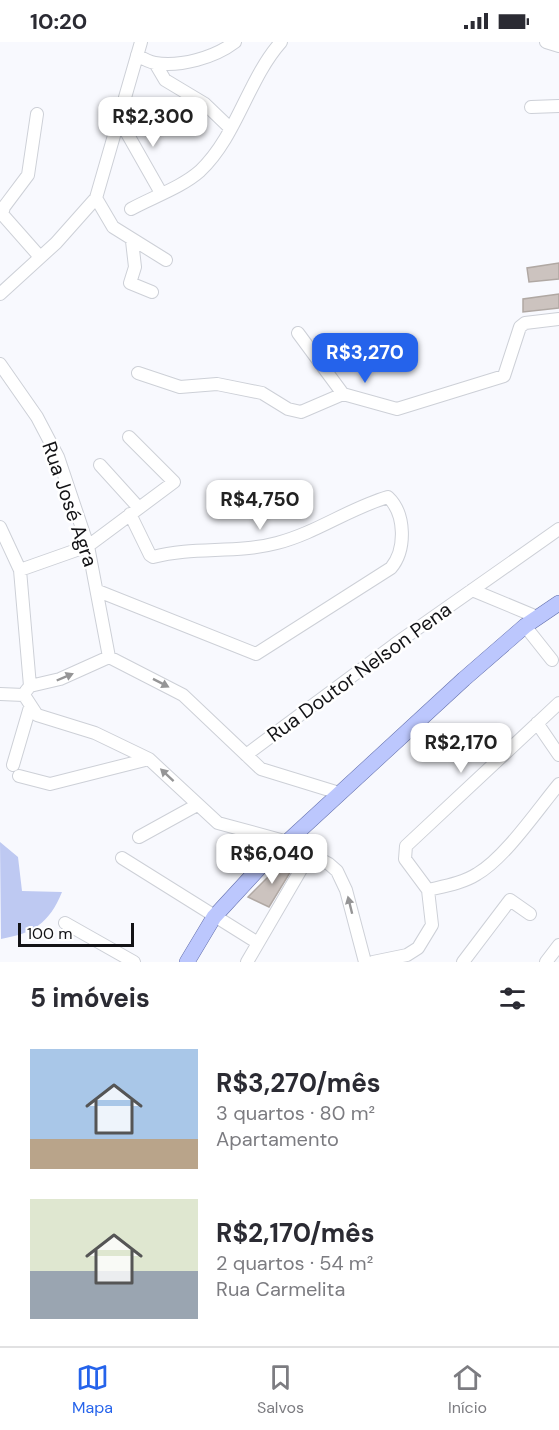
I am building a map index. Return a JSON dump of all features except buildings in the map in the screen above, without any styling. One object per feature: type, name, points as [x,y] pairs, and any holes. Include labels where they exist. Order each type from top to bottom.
[{"type":"main road","points":[[187,962],[214,917],[261,866],[339,793],[531,622],[559,603]]},
{"type":"street","points":[[0,294],[77,221],[96,198],[141,42]]},
{"type":"street","points":[[137,56],[155,63],[197,60],[219,52],[235,42]]},
{"type":"street","points":[[131,208],[198,172],[230,128],[281,42]]},
{"type":"street","points":[[546,42],[559,46]]},
{"type":"street","points":[[155,63],[165,80],[205,104],[230,128]]},
{"type":"street","points":[[531,107],[559,106]]},
{"type":"street","points":[[37,114],[28,175],[4,207],[2,214],[40,257]]},
{"type":"street","points":[[119,119],[161,193]]},
{"type":"street","points":[[96,198],[113,227],[132,241],[166,260]]},
{"type":"street","points":[[132,241],[135,267],[130,283],[152,292]]},
{"type":"street","points":[[298,333],[343,394],[397,409],[504,376],[520,327],[525,323],[559,319]]},
{"type":"street","name":"Rua José Agra","points":[[0,364],[37,417],[52,446],[88,546],[109,657]]},
{"type":"street","points":[[138,373],[180,387],[217,384],[262,393],[288,409],[301,412],[343,394]]},
{"type":"street","points":[[20,570],[88,546],[175,480],[129,437]]},
{"type":"street","points":[[98,591],[260,654],[391,568],[397,560],[402,530],[388,497],[277,543],[251,548],[170,552],[153,557],[135,511],[100,465]]},
{"type":"street","points":[[0,527],[20,570],[30,707],[16,771],[50,784],[149,759]]},
{"type":"street","name":"Rua Doutor Nelson Pena","points":[[246,755],[559,529]]},
{"type":"street","points":[[472,590],[531,622],[552,660]]},
{"type":"street","points":[[0,694],[27,690],[60,679],[109,657],[183,695],[261,770],[339,793]]},
{"type":"street","points":[[373,962],[407,955],[425,940],[432,925],[428,890],[405,859],[406,846],[559,703]]},
{"type":"street","points":[[30,707],[43,718],[95,733],[149,759],[218,823],[288,842],[329,864],[342,880],[364,962]]},
{"type":"street","points":[[537,723],[559,755]]},
{"type":"street","points":[[428,890],[461,881],[482,871],[509,844],[559,784]]},
{"type":"street","points":[[139,837],[197,805]]},
{"type":"street","points":[[247,962],[310,854]]},
{"type":"street","points":[[122,858],[258,943]]},
{"type":"street","points":[[463,962],[511,899],[530,914]]},
{"type":"street","points":[[65,923],[134,962]]},
{"type":"street","points":[[546,962],[559,945]]},
{"type":"shaded area","points":[[0,842],[18,857],[22,891],[62,892],[51,912],[39,925],[22,934],[1,939]]}]
